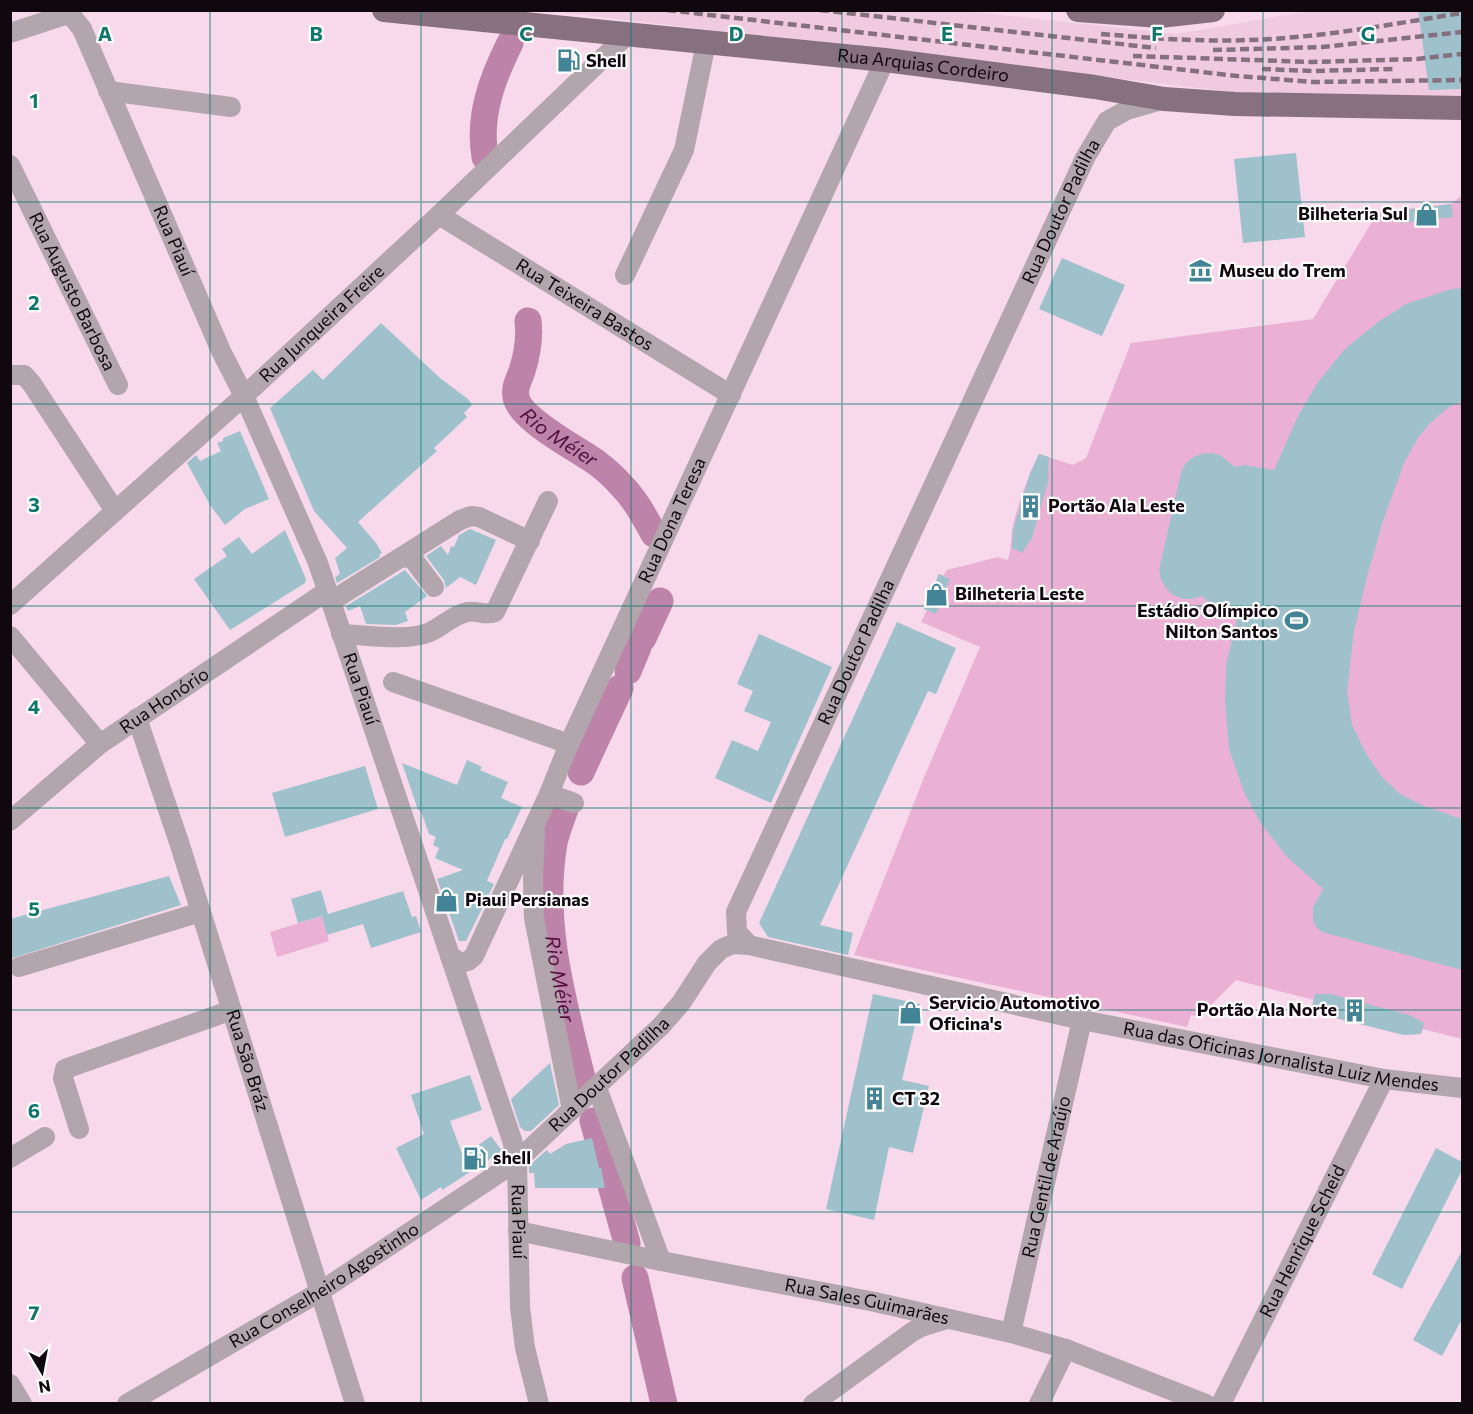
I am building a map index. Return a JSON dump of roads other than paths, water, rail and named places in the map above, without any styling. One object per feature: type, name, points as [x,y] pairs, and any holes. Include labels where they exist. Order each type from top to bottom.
[{"type":"main road","name":"Rua Arquias Cordeiro","points":[[384,10],[885,60],[1095,87],[1164,99],[1223,103],[1462,108]]},
{"type":"main road","points":[[1078,10],[1160,16],[1213,10]]},
{"type":"street","points":[[10,33],[67,12]]},
{"type":"street","name":"Rua Piauí","points":[[67,12],[82,29],[221,351],[244,396],[313,552],[507,1122],[517,1161],[520,1307],[525,1348],[539,1404]]},
{"type":"street","name":"Rua Junqueira Freire","points":[[10,605],[244,396],[439,215],[627,35]]},
{"type":"street","points":[[625,275],[684,150],[706,43]]},
{"type":"street","name":"Rua Dona Teresa","points":[[450,956],[461,963],[468,962],[474,956],[536,824],[562,798],[569,744],[885,60]]},
{"type":"street","points":[[108,91],[231,107]]},
{"type":"street","name":"Rua Doutor Padilha","points":[[749,945],[737,932],[738,906],[1085,158],[1107,121],[1127,110],[1164,99]]},
{"type":"street","name":"Rua Augusto Barbosa","points":[[10,165],[118,386]]},
{"type":"street","name":"Rua Teixeira Bastos","points":[[439,215],[731,394]]},
{"type":"street","points":[[10,375],[24,375],[32,384],[115,511]]},
{"type":"street","points":[[341,634],[408,637],[429,633],[457,615],[470,611],[490,615],[495,612],[548,501]]},
{"type":"street","name":"Rua Honório","points":[[10,821],[100,744],[137,718],[328,597],[402,557],[463,518],[479,517],[530,541]]},
{"type":"street","points":[[402,557],[413,559],[434,587]]},
{"type":"street","points":[[10,636],[100,744]]},
{"type":"street","points":[[393,682],[569,744]]},
{"type":"street","name":"Rua São Bráz","points":[[137,718],[201,912],[355,1404]]},
{"type":"street","points":[[536,824],[533,879],[534,918],[572,1110]]},
{"type":"street","points":[[19,967],[201,912]]},
{"type":"street","name":"Rua Doutor Padilha","points":[[517,1161],[661,1026],[681,1003],[707,963],[721,949],[733,944],[749,945]]},
{"type":"street","name":"Rua das Oficinas Jornalista Luiz Mendes","points":[[749,945],[1082,1020],[1384,1078],[1462,1088]]},
{"type":"street","points":[[79,1129],[63,1078],[65,1069],[232,1010]]},
{"type":"street","name":"Rua Gentil de Araújo","points":[[1011,1333],[1082,1020]]},
{"type":"street","name":"Rua Henrique Scheid","points":[[1221,1404],[1384,1078]]},
{"type":"street","points":[[597,1088],[661,1261]]},
{"type":"street","points":[[10,1158],[45,1137]]},
{"type":"street","name":"Rua Conselheiro Agostinho","points":[[127,1404],[321,1292],[517,1161]]},
{"type":"street","name":"Rua Sales Guimarães","points":[[518,1231],[891,1306],[1011,1333],[1066,1349],[1206,1404]]},
{"type":"street","points":[[891,1306],[895,1323],[894,1346]]},
{"type":"street","points":[[813,1404],[921,1327],[947,1319]]},
{"type":"street","points":[[1039,1404],[1066,1349]]},
{"type":"street","points":[[10,1384],[22,1404]]},
{"type":"waterway","name":"Rio Méier","points":[[485,157],[483,127],[488,98],[510,43]]},
{"type":"waterway","name":"Rio Méier","points":[[528,321],[527,352],[516,390],[520,406],[538,424],[597,463],[612,476],[635,502],[654,534]]},
{"type":"waterway","name":"Rio Méier","points":[[643,638],[660,601]]},
{"type":"waterway","name":"Rio Méier","points":[[628,671],[638,647]]},
{"type":"waterway","name":"Rio Méier","points":[[581,772],[620,688]]},
{"type":"waterway","name":"Rio Méier","points":[[567,804],[554,843],[550,873],[550,904],[556,964],[583,1082]]},
{"type":"waterway","name":"Rio Méier","points":[[593,1121],[627,1243]]},
{"type":"waterway","name":"Rio Méier","points":[[635,1278],[664,1404]]},
{"type":"railway","points":[[667,10],[1237,76],[1313,82],[1462,80]]},
{"type":"railway","points":[[820,10],[1156,48]]},
{"type":"railway","points":[[1101,34],[1193,40],[1275,39],[1356,30],[1462,13]]},
{"type":"railway","points":[[1213,50],[1322,47],[1462,32]]},
{"type":"railway","points":[[1133,56],[1312,62],[1417,59],[1462,54]]},
{"type":"railway","points":[[1262,69],[1312,71],[1394,69]]},
{"type":"place","name":"Shell","points":[[568,61]]},
{"type":"place","name":"Bilheteria Sul","points":[[1426,214]]},
{"type":"place","name":"Museu do Trem","points":[[1201,271]]},
{"type":"place","name":"Portão Ala Leste","points":[[1030,506]]},
{"type":"place","name":"Bilheteria Leste","points":[[937,594]]},
{"type":"place","name":"Estádio Olímpico Nilton Santos","points":[[1296,621]]},
{"type":"place","name":"Piaui Persianas","points":[[447,900]]},
{"type":"place","name":"Portão Ala Norte","points":[[1355,1010]]},
{"type":"place","name":"Servicio Automotivo Oficina's","points":[[911,1013]]},
{"type":"place","name":"CT 32","points":[[874,1099]]},
{"type":"place","name":"shell","points":[[475,1158]]}]
